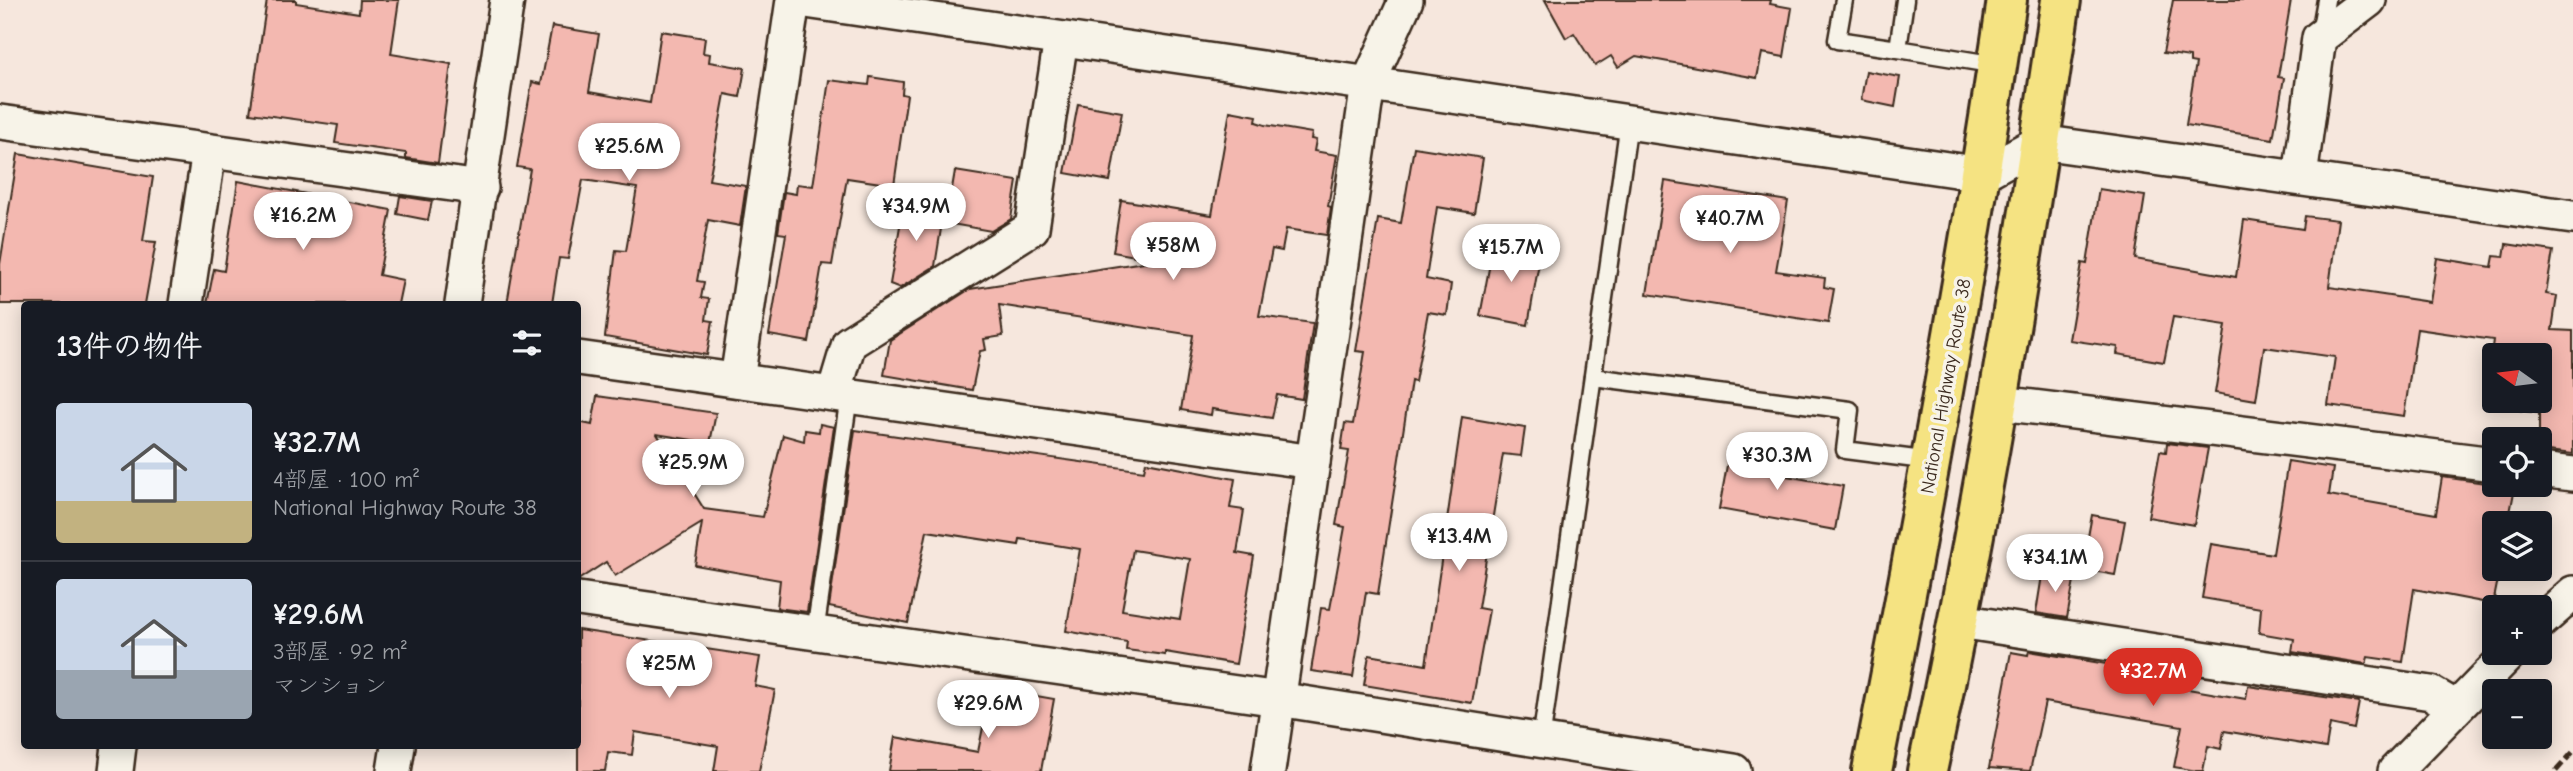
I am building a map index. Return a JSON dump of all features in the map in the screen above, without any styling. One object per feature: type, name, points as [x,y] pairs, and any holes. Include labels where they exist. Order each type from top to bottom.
[{"type":"highway","name":"National Highway Route 38","points":[[1872,771],[1932,461],[1982,174],[2007,0]]},
{"type":"highway","points":[[1927,771],[1959,621],[2000,403],[2061,0]]},
{"type":"street","points":[[463,301],[507,0]]},
{"type":"street","points":[[737,380],[793,0]]},
{"type":"street","points":[[799,0],[1982,174],[2040,142],[2573,217]]},
{"type":"street","points":[[1268,771],[1368,84],[1406,0]]},
{"type":"street","points":[[2300,177],[2319,38],[2369,0]]},
{"type":"street","points":[[841,395],[849,343],[1032,228],[1061,39]]},
{"type":"street","points":[[0,122],[481,188]]},
{"type":"street","points":[[186,301],[209,151]]},
{"type":"street","points":[[581,358],[1312,462]]},
{"type":"street","points":[[2000,403],[2482,463]]},
{"type":"street","points":[[2552,472],[2573,474]]},
{"type":"street","points":[[2552,612],[2573,593]]},
{"type":"street","points":[[581,599],[1278,699],[1734,771]]},
{"type":"street","points":[[1959,621],[2431,693],[2455,707]]},
{"type":"street","points":[[2395,771],[2498,665]]},
{"type":"street","points":[[116,771],[119,749]]},
{"type":"street","points":[[394,771],[398,749]]},
{"type":"lane","points":[[1844,0],[1837,40],[1997,65]]},
{"type":"lane","points":[[1898,49],[1905,0]]},
{"type":"lane","points":[[2319,38],[2326,0]]},
{"type":"lane","points":[[1541,741],[1629,122]]},
{"type":"lane","points":[[1593,377],[1850,410],[1845,450],[1932,461]]},
{"type":"lane","points":[[814,633],[841,395]]},
{"type":"building","points":[[267,0],[296,0],[296,3],[359,13],[360,0],[399,0],[391,54],[451,64],[438,163],[406,158],[406,153],[335,143],[338,125],[250,113]]},
{"type":"building","points":[[1545,0],[1771,0],[1770,4],[1792,8],[1784,57],[1762,53],[1757,78],[1636,56],[1618,67],[1611,56],[1595,66],[1574,33],[1566,38]]},
{"type":"building","points":[[2173,0],[2291,0],[2278,77],[2284,78],[2273,139],[2186,125],[2196,63],[2190,62],[2190,57],[2163,53]]},
{"type":"building","points":[[552,26],[599,34],[589,92],[650,103],[661,31],[705,38],[703,53],[710,54],[709,62],[745,68],[740,97],[725,94],[709,180],[746,186],[740,226],[708,220],[697,281],[704,282],[701,298],[709,299],[706,320],[713,321],[707,355],[605,337],[616,250],[626,251],[637,188],[583,180],[568,259],[559,258],[552,301],[508,301],[530,169],[517,167],[532,82],[541,84]]},
{"type":"building","points":[[1866,71],[1900,77],[1895,107],[1861,100]]},
{"type":"building","points":[[870,77],[903,82],[902,94],[907,95],[894,185],[847,178],[832,265],[822,264],[809,342],[769,335],[786,234],[778,233],[784,192],[796,194],[797,184],[813,186],[829,80],[869,85]]},
{"type":"building","points":[[1078,104],[1122,112],[1110,181],[1065,173]]},
{"type":"building","points":[[1230,111],[1257,116],[1256,122],[1265,125],[1312,133],[1311,139],[1316,140],[1314,151],[1337,155],[1328,206],[1331,207],[1327,235],[1286,229],[1282,251],[1272,249],[1259,316],[1313,323],[1302,399],[1277,395],[1272,418],[1212,409],[1211,415],[1181,410],[1193,335],[999,305],[1003,336],[984,339],[986,350],[980,351],[972,390],[884,375],[890,340],[970,289],[1157,260],[1113,252],[1121,200],[1212,215]]},
{"type":"building","points":[[1414,147],[1483,158],[1474,213],[1437,207],[1426,279],[1451,284],[1447,315],[1428,312],[1415,382],[1411,381],[1378,594],[1366,592],[1353,677],[1311,671],[1321,608],[1330,609],[1345,527],[1336,525],[1349,451],[1341,450],[1345,423],[1353,424],[1365,352],[1356,351],[1378,219],[1401,223]]},
{"type":"building","points":[[18,154],[153,177],[143,241],[156,242],[146,301],[21,301],[21,304],[0,304],[0,264]]},
{"type":"building","points":[[955,171],[1017,181],[1011,219],[991,231],[946,223]]},
{"type":"building","points":[[238,181],[391,210],[379,275],[403,280],[399,301],[208,301],[214,269],[224,271]]},
{"type":"building","points":[[1665,181],[1788,201],[1776,271],[1825,278],[1824,287],[1834,289],[1828,323],[1647,294]]},
{"type":"building","points":[[2099,189],[2145,196],[2135,259],[2236,277],[2244,220],[2303,229],[2305,216],[2338,220],[2329,287],[2430,302],[2437,258],[2492,267],[2494,256],[2504,257],[2506,244],[2553,251],[2546,294],[2557,296],[2552,330],[2573,331],[2573,454],[2552,452],[2552,427],[2539,427],[2539,413],[2552,413],[2552,343],[2493,343],[2493,340],[2417,329],[2404,416],[2328,405],[2335,357],[2264,347],[2256,400],[2215,393],[2226,325],[2173,317],[2164,362],[2117,354],[2118,347],[2069,340],[2082,263],[2087,264]]},
{"type":"building","points":[[400,196],[432,201],[428,220],[397,214]]},
{"type":"building","points":[[904,203],[944,210],[935,266],[900,288],[890,284]]},
{"type":"building","points":[[1494,242],[1541,251],[1528,325],[1480,316]]},
{"type":"building","points":[[597,396],[716,413],[710,443],[657,434],[704,509],[763,517],[783,435],[804,441],[805,430],[819,432],[820,424],[834,427],[807,612],[777,608],[780,580],[695,565],[702,523],[615,576],[606,562],[581,578],[581,423],[592,425]]},
{"type":"building","points":[[1462,417],[1525,428],[1521,456],[1503,454],[1478,608],[1489,610],[1472,703],[1364,685],[1369,655],[1426,665]]},
{"type":"building","points":[[855,430],[1144,471],[1146,462],[1235,479],[1230,508],[1244,510],[1237,553],[1254,556],[1236,664],[1165,652],[1165,655],[1126,650],[1127,642],[1066,631],[1080,549],[1020,539],[1019,545],[927,531],[908,623],[829,607]],"holes":[[[1133,550],[1190,559],[1180,619],[1122,610]]]},
{"type":"building","points":[[2167,443],[2208,448],[2194,525],[2148,517],[2160,451],[2166,452]]},
{"type":"building","points":[[1730,449],[1789,460],[1786,476],[1843,486],[1835,530],[1719,509]]},
{"type":"building","points":[[2288,461],[2333,468],[2329,495],[2436,514],[2442,477],[2482,482],[2482,497],[2513,497],[2510,511],[2482,511],[2482,581],[2498,581],[2495,595],[2482,595],[2482,602],[2414,589],[2403,662],[2368,657],[2366,664],[2292,652],[2294,639],[2259,633],[2261,608],[2202,598],[2211,544],[2273,554]]},
{"type":"building","points":[[2092,515],[2125,521],[2115,575],[2082,569]]},
{"type":"building","points":[[2043,569],[2075,575],[2067,618],[2036,613]]},
{"type":"building","points":[[581,630],[760,657],[755,686],[775,690],[759,771],[714,771],[718,746],[635,732],[632,755],[608,752],[605,771],[578,771],[578,749],[581,749]]},
{"type":"building","points":[[2029,651],[2184,677],[2182,688],[2246,699],[2248,686],[2359,702],[2354,729],[2330,724],[2326,748],[2224,731],[2221,749],[2208,746],[2203,771],[2197,771],[2174,767],[2182,726],[2045,702],[2030,771],[1989,768],[2011,652],[2028,655]]},
{"type":"building","points":[[991,688],[1054,699],[1041,771],[889,771],[895,737],[978,752]]},
{"type":"railway","points":[[2556,771],[2573,752]]}]
